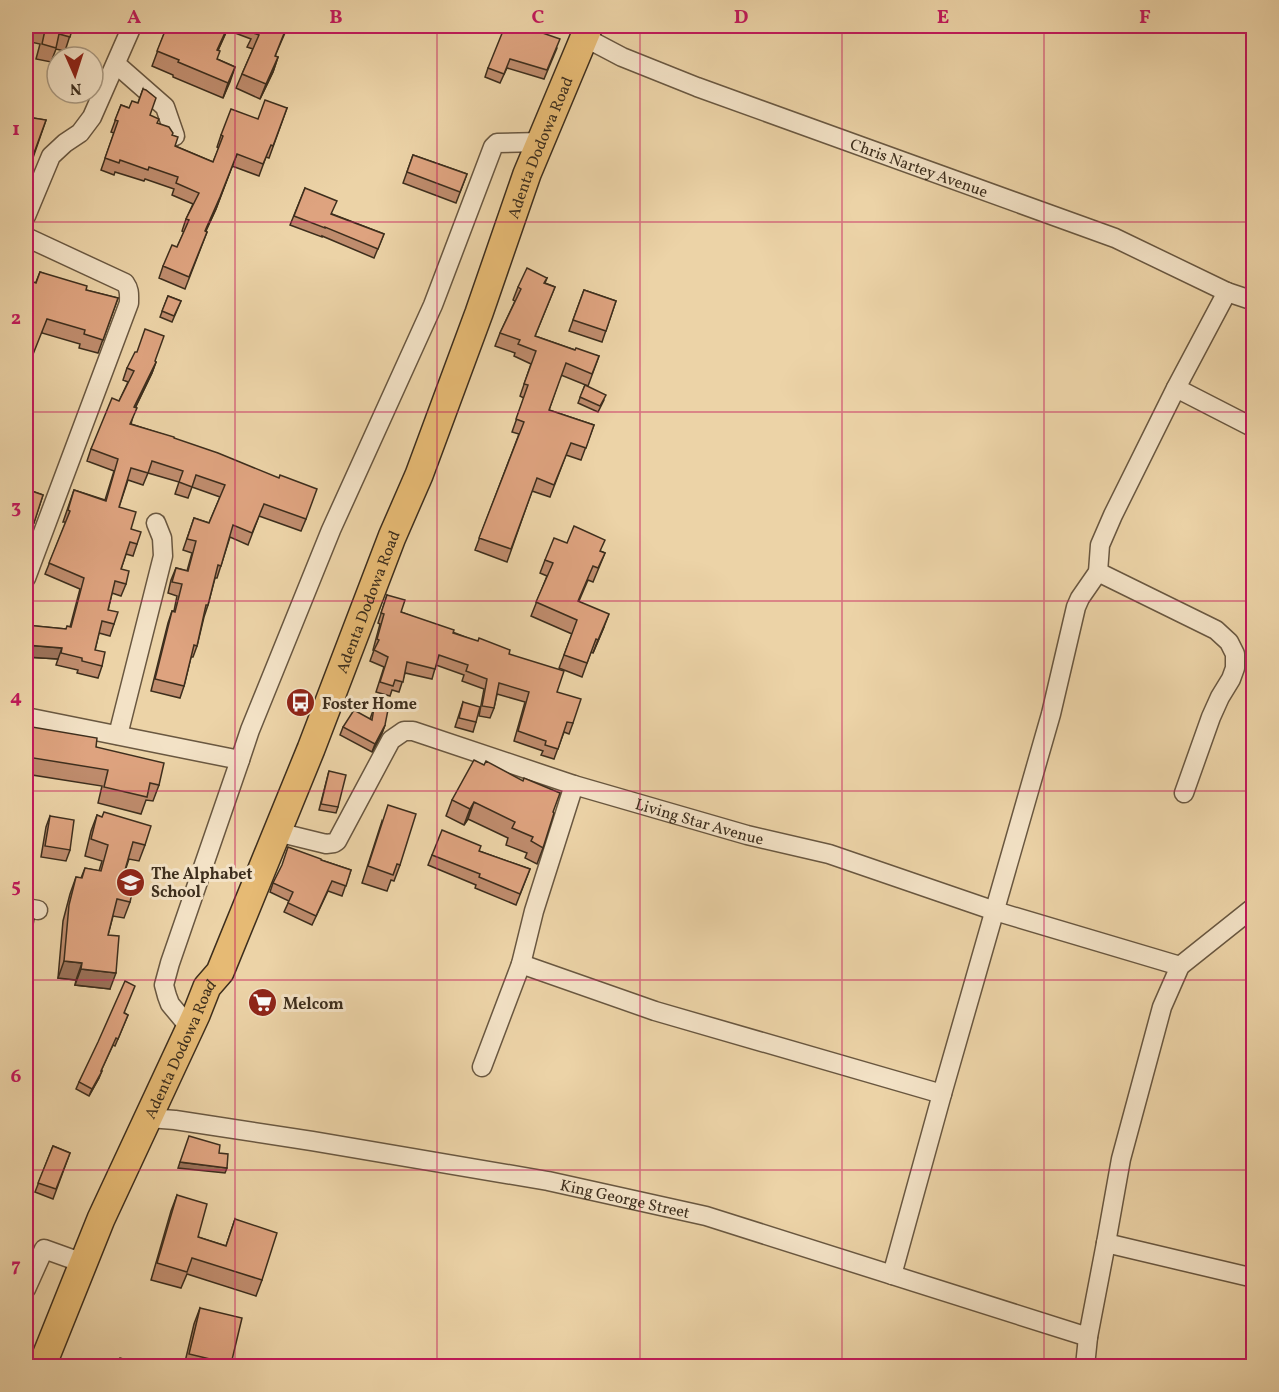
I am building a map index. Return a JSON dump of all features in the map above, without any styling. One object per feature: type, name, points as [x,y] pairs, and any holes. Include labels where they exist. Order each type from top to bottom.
[{"type":"main road","name":"Adenta Dodowa Road","points":[[42,1366],[101,1219],[207,987],[220,972],[278,832],[392,537],[419,475],[527,174],[586,31]]},
{"type":"street","points":[[26,216],[51,156],[65,142],[80,133],[92,117],[132,26]]},
{"type":"street","name":"Chris Nartey Avenue","points":[[586,31],[622,57],[697,87],[1114,238],[1227,292],[1254,301]]},
{"type":"street","points":[[116,64],[165,107],[175,136]]},
{"type":"street","points":[[190,1028],[170,1004],[164,985],[250,730],[331,530],[434,305],[493,147],[497,143],[541,142]]},
{"type":"street","points":[[26,237],[125,283],[129,288],[129,303],[26,578]]},
{"type":"street","points":[[892,1275],[1051,714],[1076,607],[1098,572],[1100,546],[1113,515],[1227,292]]},
{"type":"street","points":[[1176,388],[1254,428]]},
{"type":"street","points":[[118,735],[163,556],[162,538],[156,524]]},
{"type":"street","points":[[1098,572],[1216,630],[1229,642],[1235,654],[1235,668],[1211,717],[1184,793]]},
{"type":"street","points":[[26,717],[240,760]]},
{"type":"street","name":"Living Star Avenue","points":[[278,832],[326,844],[337,841],[391,740],[404,731],[413,731],[574,785],[747,836],[829,854],[995,911],[1180,966]]},
{"type":"street","points":[[482,1067],[521,964],[534,911],[574,785]]},
{"type":"street","points":[[1085,1366],[1088,1337],[1121,1159],[1162,1008],[1180,966],[1254,907]]},
{"type":"street","points":[[521,964],[655,1011],[942,1094]]},
{"type":"street","name":"King George Street","points":[[149,1118],[278,1136],[548,1180],[706,1216],[1088,1337]]},
{"type":"street","points":[[1106,1243],[1254,1278]]},
{"type":"street","points":[[26,1289],[44,1249],[83,1263]]},
{"type":"building","points":[[28,26],[73,26],[70,37],[59,34],[57,45],[42,44],[45,30]]},
{"type":"building","points":[[167,26],[228,26],[217,50],[220,51],[217,59],[235,67],[228,83],[157,51]]},
{"type":"building","points":[[256,26],[287,26],[275,56],[278,57],[266,84],[242,74],[259,35],[253,33]]},
{"type":"building","points":[[505,26],[526,26],[560,39],[547,70],[510,59],[504,74],[488,68]]},
{"type":"building","points":[[143,89],[156,98],[150,115],[159,119],[157,123],[169,127],[172,135],[178,137],[175,146],[213,162],[231,109],[258,119],[265,100],[287,108],[273,146],[271,145],[263,164],[237,154],[205,231],[207,232],[189,277],[163,266],[172,245],[177,247],[189,220],[186,219],[199,193],[176,183],[178,177],[149,167],[148,170],[120,160],[119,163],[105,158],[121,105],[129,108],[132,101],[138,103]]},
{"type":"building","points":[[27,117],[46,120],[30,164],[26,162]]},
{"type":"building","points":[[413,155],[467,174],[460,192],[407,172]]},
{"type":"building","points":[[305,188],[337,201],[331,214],[384,234],[378,249],[294,216]]},
{"type":"building","points":[[527,268],[547,278],[544,283],[555,287],[535,336],[599,356],[592,374],[566,363],[549,410],[594,425],[586,448],[571,443],[554,485],[537,478],[511,549],[479,538],[524,422],[516,419],[528,385],[524,384],[536,351],[518,344],[520,340],[500,333],[521,289],[518,287]]},
{"type":"building","points":[[40,272],[87,286],[86,290],[118,298],[103,340],[84,334],[85,330],[47,319],[26,372],[26,279],[36,283]]},
{"type":"building","points":[[584,290],[616,301],[606,331],[573,320]]},
{"type":"building","points":[[168,296],[181,301],[174,316],[162,311]]},
{"type":"building","points":[[145,329],[164,336],[156,362],[134,407],[137,408],[130,424],[174,437],[279,478],[280,475],[317,489],[306,519],[264,504],[252,533],[233,525],[221,566],[218,565],[184,686],[155,679],[172,611],[175,612],[182,584],[172,582],[176,568],[188,571],[196,541],[187,539],[194,518],[209,523],[225,485],[196,475],[192,487],[179,482],[183,471],[152,461],[148,473],[131,468],[119,507],[136,512],[131,529],[141,532],[137,544],[130,542],[121,569],[129,571],[126,584],[115,581],[108,610],[118,612],[114,624],[102,621],[95,650],[105,652],[102,666],[61,653],[62,648],[26,645],[26,625],[66,629],[67,626],[71,627],[84,578],[49,563],[70,511],[68,510],[74,490],[106,501],[118,459],[91,449],[112,398],[119,401],[134,371],[127,368],[137,352]]},
{"type":"building","points":[[585,385],[606,395],[600,406],[580,397]]},
{"type":"building","points":[[26,489],[43,495],[34,523],[26,520]]},
{"type":"building","points":[[574,526],[605,540],[600,551],[605,553],[598,568],[593,566],[578,601],[609,614],[587,663],[564,655],[577,620],[536,602],[553,563],[545,560],[554,538],[567,543]]},
{"type":"building","points":[[387,595],[405,600],[401,612],[454,630],[453,633],[478,641],[479,638],[510,650],[509,654],[564,671],[557,692],[581,699],[573,723],[567,722],[558,749],[545,745],[546,741],[518,731],[529,692],[499,683],[494,708],[482,706],[487,679],[466,671],[468,665],[439,655],[435,669],[407,662],[403,682],[395,680],[393,686],[380,682],[388,657],[374,650],[379,640],[377,639],[384,614],[381,613]]},
{"type":"building","points":[[463,702],[480,707],[476,722],[459,718]]},
{"type":"building","points":[[374,708],[388,710],[385,725],[375,744],[343,727],[354,710],[372,720]]},
{"type":"building","points":[[26,726],[97,738],[96,747],[164,763],[159,785],[150,783],[147,797],[104,787],[108,770],[27,757]]},
{"type":"building","points":[[474,760],[484,765],[486,761],[523,781],[524,778],[560,793],[543,848],[531,841],[533,837],[512,828],[515,822],[474,802],[470,809],[452,800]]},
{"type":"building","points":[[329,771],[346,775],[338,807],[321,804]]},
{"type":"building","points":[[388,805],[416,814],[400,865],[397,864],[393,875],[368,866]]},
{"type":"building","points":[[104,812],[151,826],[145,845],[133,842],[123,877],[135,880],[130,902],[117,899],[108,935],[119,936],[116,973],[81,969],[82,963],[64,961],[69,905],[76,877],[82,878],[85,868],[101,871],[108,845],[91,839],[97,815],[102,817]]},
{"type":"building","points":[[50,816],[74,820],[70,850],[45,846]]},
{"type":"building","points":[[442,830],[481,846],[479,851],[530,869],[520,894],[479,877],[480,874],[432,855]]},
{"type":"building","points":[[288,847],[351,870],[346,886],[332,881],[316,916],[288,903],[293,892],[273,883]]},
{"type":"building","points":[[26,917],[34,919],[29,951],[26,951]]},
{"type":"building","points":[[125,981],[135,986],[124,1013],[128,1015],[92,1089],[79,1082]]},
{"type":"building","points":[[189,1136],[220,1145],[219,1153],[228,1154],[227,1168],[180,1162]]},
{"type":"building","points":[[53,1146],[70,1153],[56,1189],[38,1183]]},
{"type":"building","points":[[177,1195],[207,1204],[198,1237],[226,1246],[235,1219],[277,1233],[262,1280],[192,1258],[187,1272],[157,1263]]},
{"type":"building","points":[[200,1308],[242,1318],[231,1364],[189,1354]]},
{"type":"building","points":[[120,1358],[145,1366],[117,1366]]},
{"type":"place","name":"Foster Home","points":[[301,703]]},
{"type":"place","name":"The Alphabet School","points":[[130,882]]},
{"type":"place","name":"Melcom","points":[[262,1003]]}]
